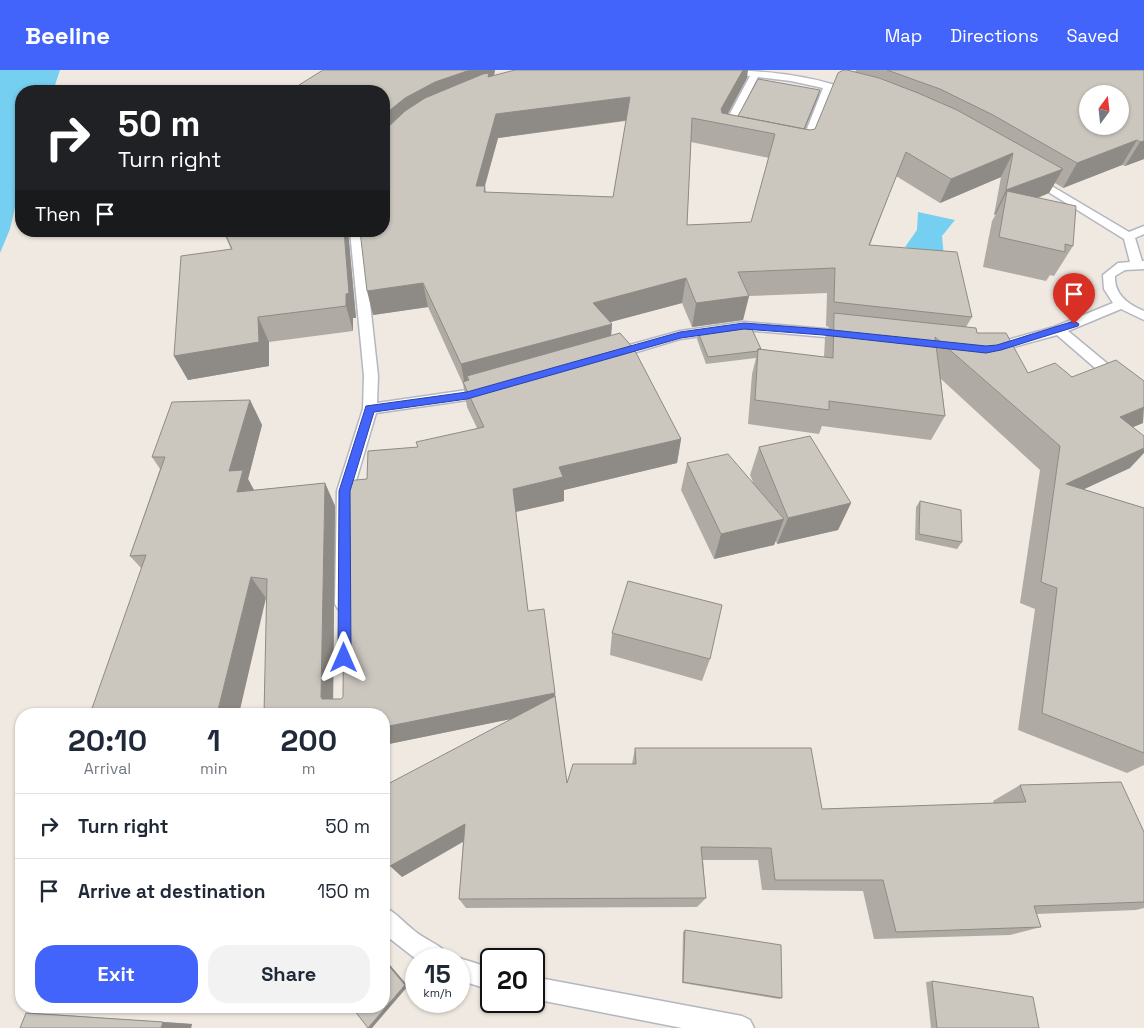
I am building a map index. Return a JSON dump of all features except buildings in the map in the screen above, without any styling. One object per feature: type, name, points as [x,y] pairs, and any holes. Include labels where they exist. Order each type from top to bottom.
[{"type":"lane","points":[[718,70],[756,73],[829,86],[860,94]]},
{"type":"lane","points":[[732,136],[724,134],[756,73]]},
{"type":"lane","points":[[794,148],[804,149],[829,86]]},
{"type":"lane","points":[[1022,171],[1129,237],[1140,265],[1122,266],[1109,275],[1107,284],[1111,294],[1122,304],[1144,316]]},
{"type":"lane","points":[[1129,237],[1144,230]]},
{"type":"lane","points":[[344,617],[345,491],[370,409],[371,376],[357,237]]},
{"type":"lane","points":[[980,350],[998,348],[1059,330],[1122,304]]},
{"type":"lane","points":[[604,357],[680,335],[744,326],[861,337]]},
{"type":"lane","points":[[1059,330],[1144,402]]},
{"type":"lane","points":[[370,409],[467,395],[494,388]]},
{"type":"lane","points":[[390,925],[396,932],[419,948]]},
{"type":"lane","points":[[545,990],[742,1028]]},
{"type":"water","points":[[0,70],[60,70],[55,85],[15,85],[15,208],[10,229],[0,253]]},
{"type":"water","points":[[918,212],[955,220],[942,236],[944,257],[905,247],[917,230]]},
{"type":"route","points":[[344,658],[345,491],[370,409],[467,395],[680,335],[744,326],[823,332],[986,350],[1059,330],[1074,324]]}]
